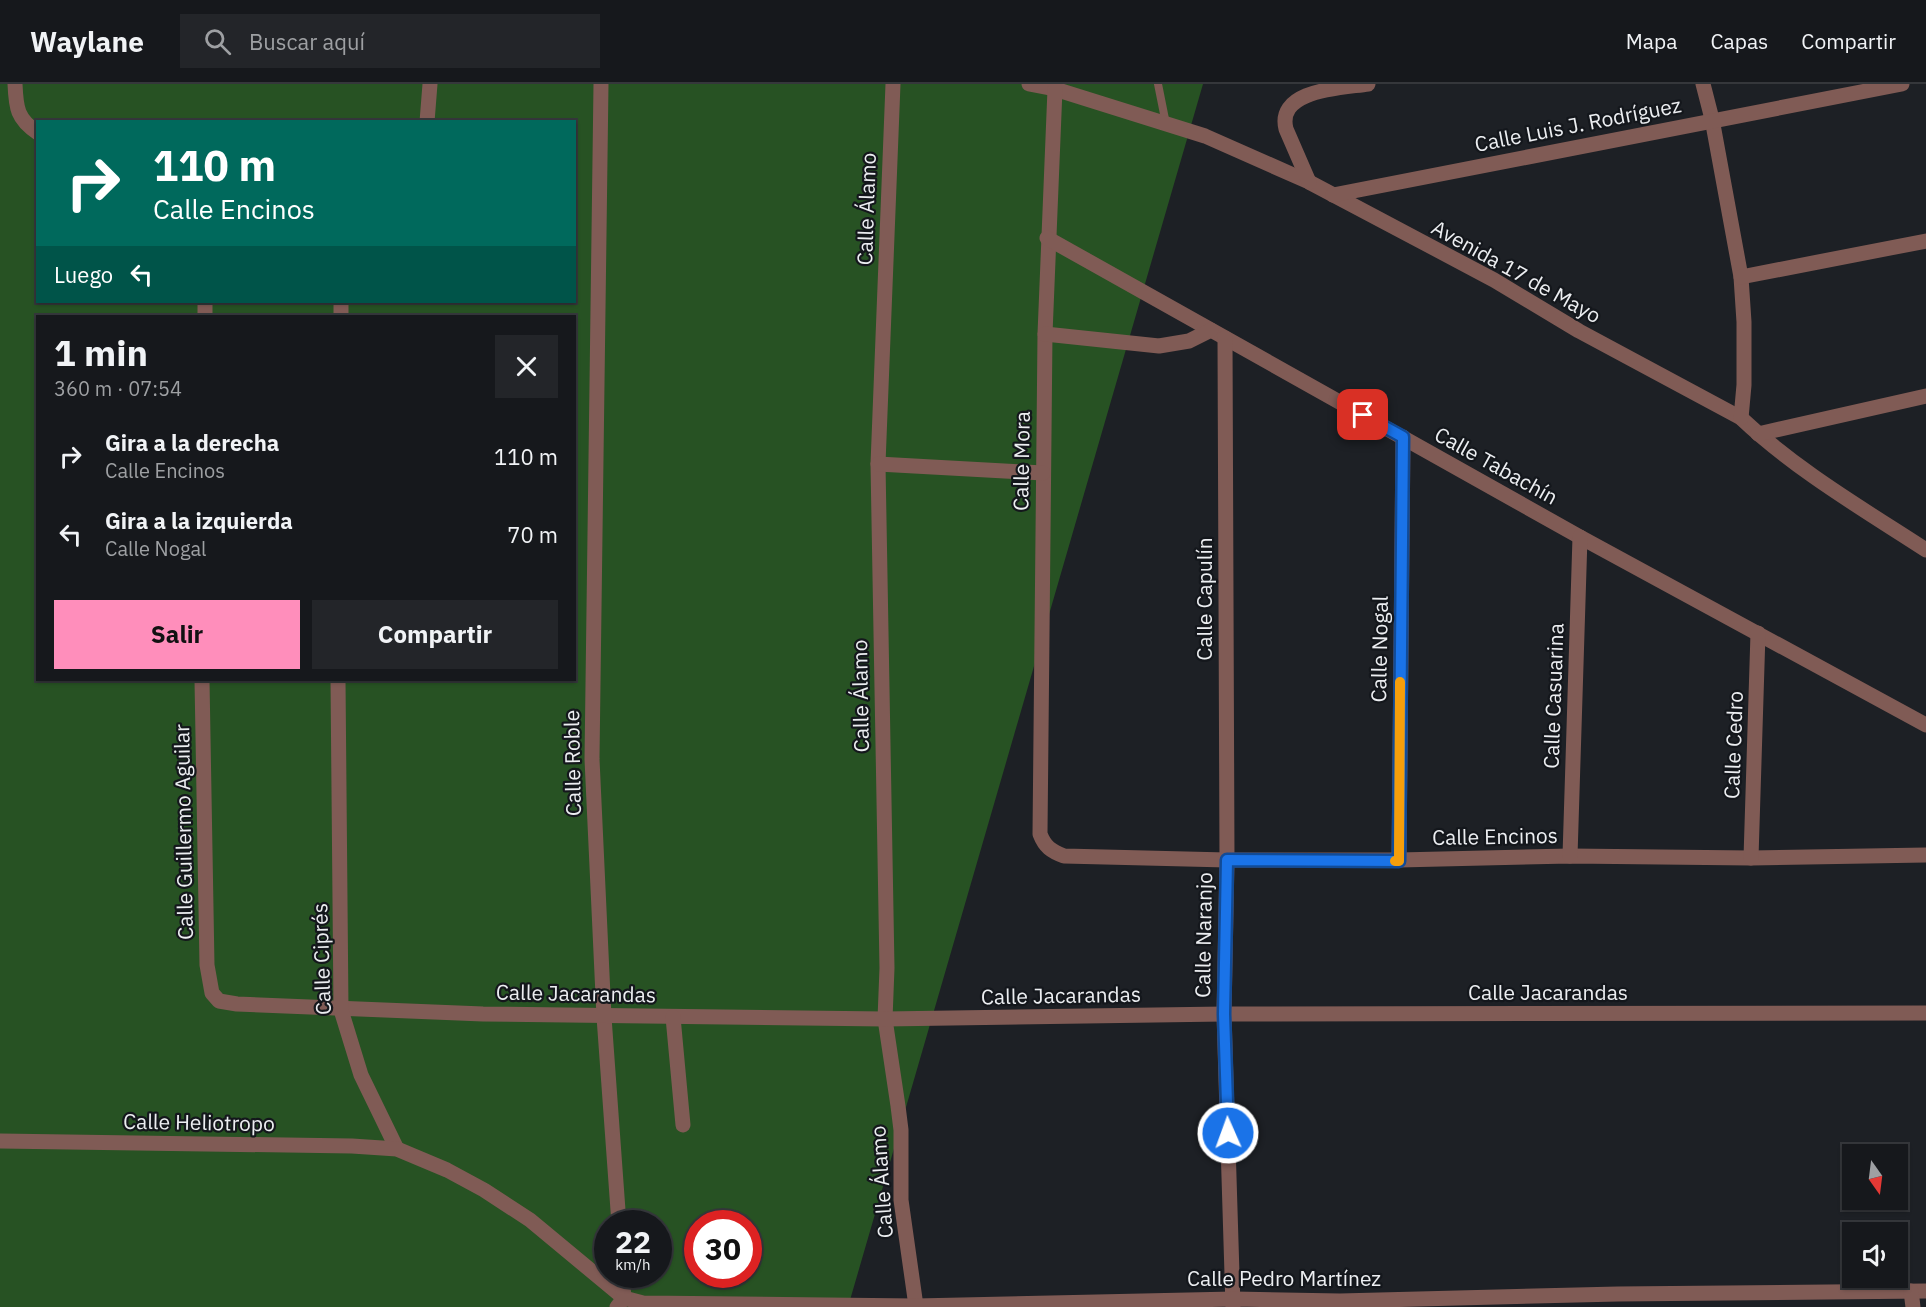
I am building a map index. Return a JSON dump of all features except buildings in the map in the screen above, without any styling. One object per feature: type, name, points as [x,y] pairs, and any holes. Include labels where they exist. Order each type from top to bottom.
[{"type":"street","points":[[15,84],[16,104],[20,117],[36,131]]},
{"type":"street","points":[[427,120],[430,84]]},
{"type":"street","name":"Calle Roble","points":[[601,84],[592,759],[604,1017],[618,1210]]},
{"type":"street","name":"Calle Álamo","points":[[893,84],[878,464],[887,968],[885,1019],[899,1114],[901,1200],[916,1306]]},
{"type":"street","name":"Avenida 17 de Mayo","points":[[1029,84],[1055,89],[1205,136],[1309,182],[1494,280],[1579,331],[1741,418],[1758,434],[1814,476],[1926,550]]},
{"type":"street","points":[[1309,182],[1286,129],[1284,122],[1288,110],[1293,102],[1305,95],[1368,84]]},
{"type":"street","points":[[1703,84],[1712,120],[1741,277],[1744,322],[1744,385],[1741,418]]},
{"type":"street","name":"Calle Luis J. Rodríguez","points":[[1333,195],[1902,84]]},
{"type":"street","name":"Calle Mora","points":[[1040,834],[1045,334],[1047,238],[1055,89]]},
{"type":"street","name":"Calle Tabachín","points":[[1047,238],[1580,537],[1926,725]]},
{"type":"street","points":[[1741,277],[1926,241]]},
{"type":"street","points":[[1045,334],[1159,346],[1189,341],[1211,330]]},
{"type":"street","name":"Calle Capulín","points":[[1225,338],[1227,860]]},
{"type":"street","points":[[1758,434],[1926,396]]},
{"type":"street","name":"Calle Nogal","points":[[1399,861],[1403,437]]},
{"type":"street","points":[[878,464],[1043,473]]},
{"type":"street","name":"Calle Casuarina","points":[[1570,856],[1580,537]]},
{"type":"street","name":"Calle Cedro","points":[[1751,858],[1758,633]]},
{"type":"street","name":"Calle Guillermo Aguilar","points":[[202,681],[209,983]]},
{"type":"street","name":"Calle Ciprés","points":[[338,681],[341,1010],[361,1076],[397,1149]]},
{"type":"street","name":"Calle Encinos","points":[[1040,834],[1044,844],[1064,856],[1227,860],[1399,861],[1570,856],[1751,858],[1926,855]]},
{"type":"street","name":"Calle Naranjo","points":[[1227,860],[1224,1014],[1233,1303]]},
{"type":"street","name":"Calle Jacarandas","points":[[209,983],[212,993],[219,1001],[228,1003],[341,1010],[604,1017],[885,1019],[1224,1014],[1926,1013]]},
{"type":"street","points":[[673,1017],[683,1125]]},
{"type":"street","name":"Calle Heliotropo","points":[[0,1141],[352,1146],[397,1149]]},
{"type":"street","points":[[397,1149],[475,1185],[521,1214],[620,1303]]},
{"type":"street","points":[[620,1303],[621,1288]]},
{"type":"street","name":"Calle Pedro Martínez","points":[[620,1303],[916,1306],[1917,1297]]},
{"type":"lane","points":[[1158,84],[1166,124]]},
{"type":"green space","points":[[0,84],[1203,84],[848,1307],[0,1307]]},
{"type":"slow traffic","points":[[1395,861],[1399,861],[1400,682]]},
{"type":"route","points":[[1228,1133],[1224,1014],[1227,860],[1399,861],[1403,437],[1363,415]]}]
